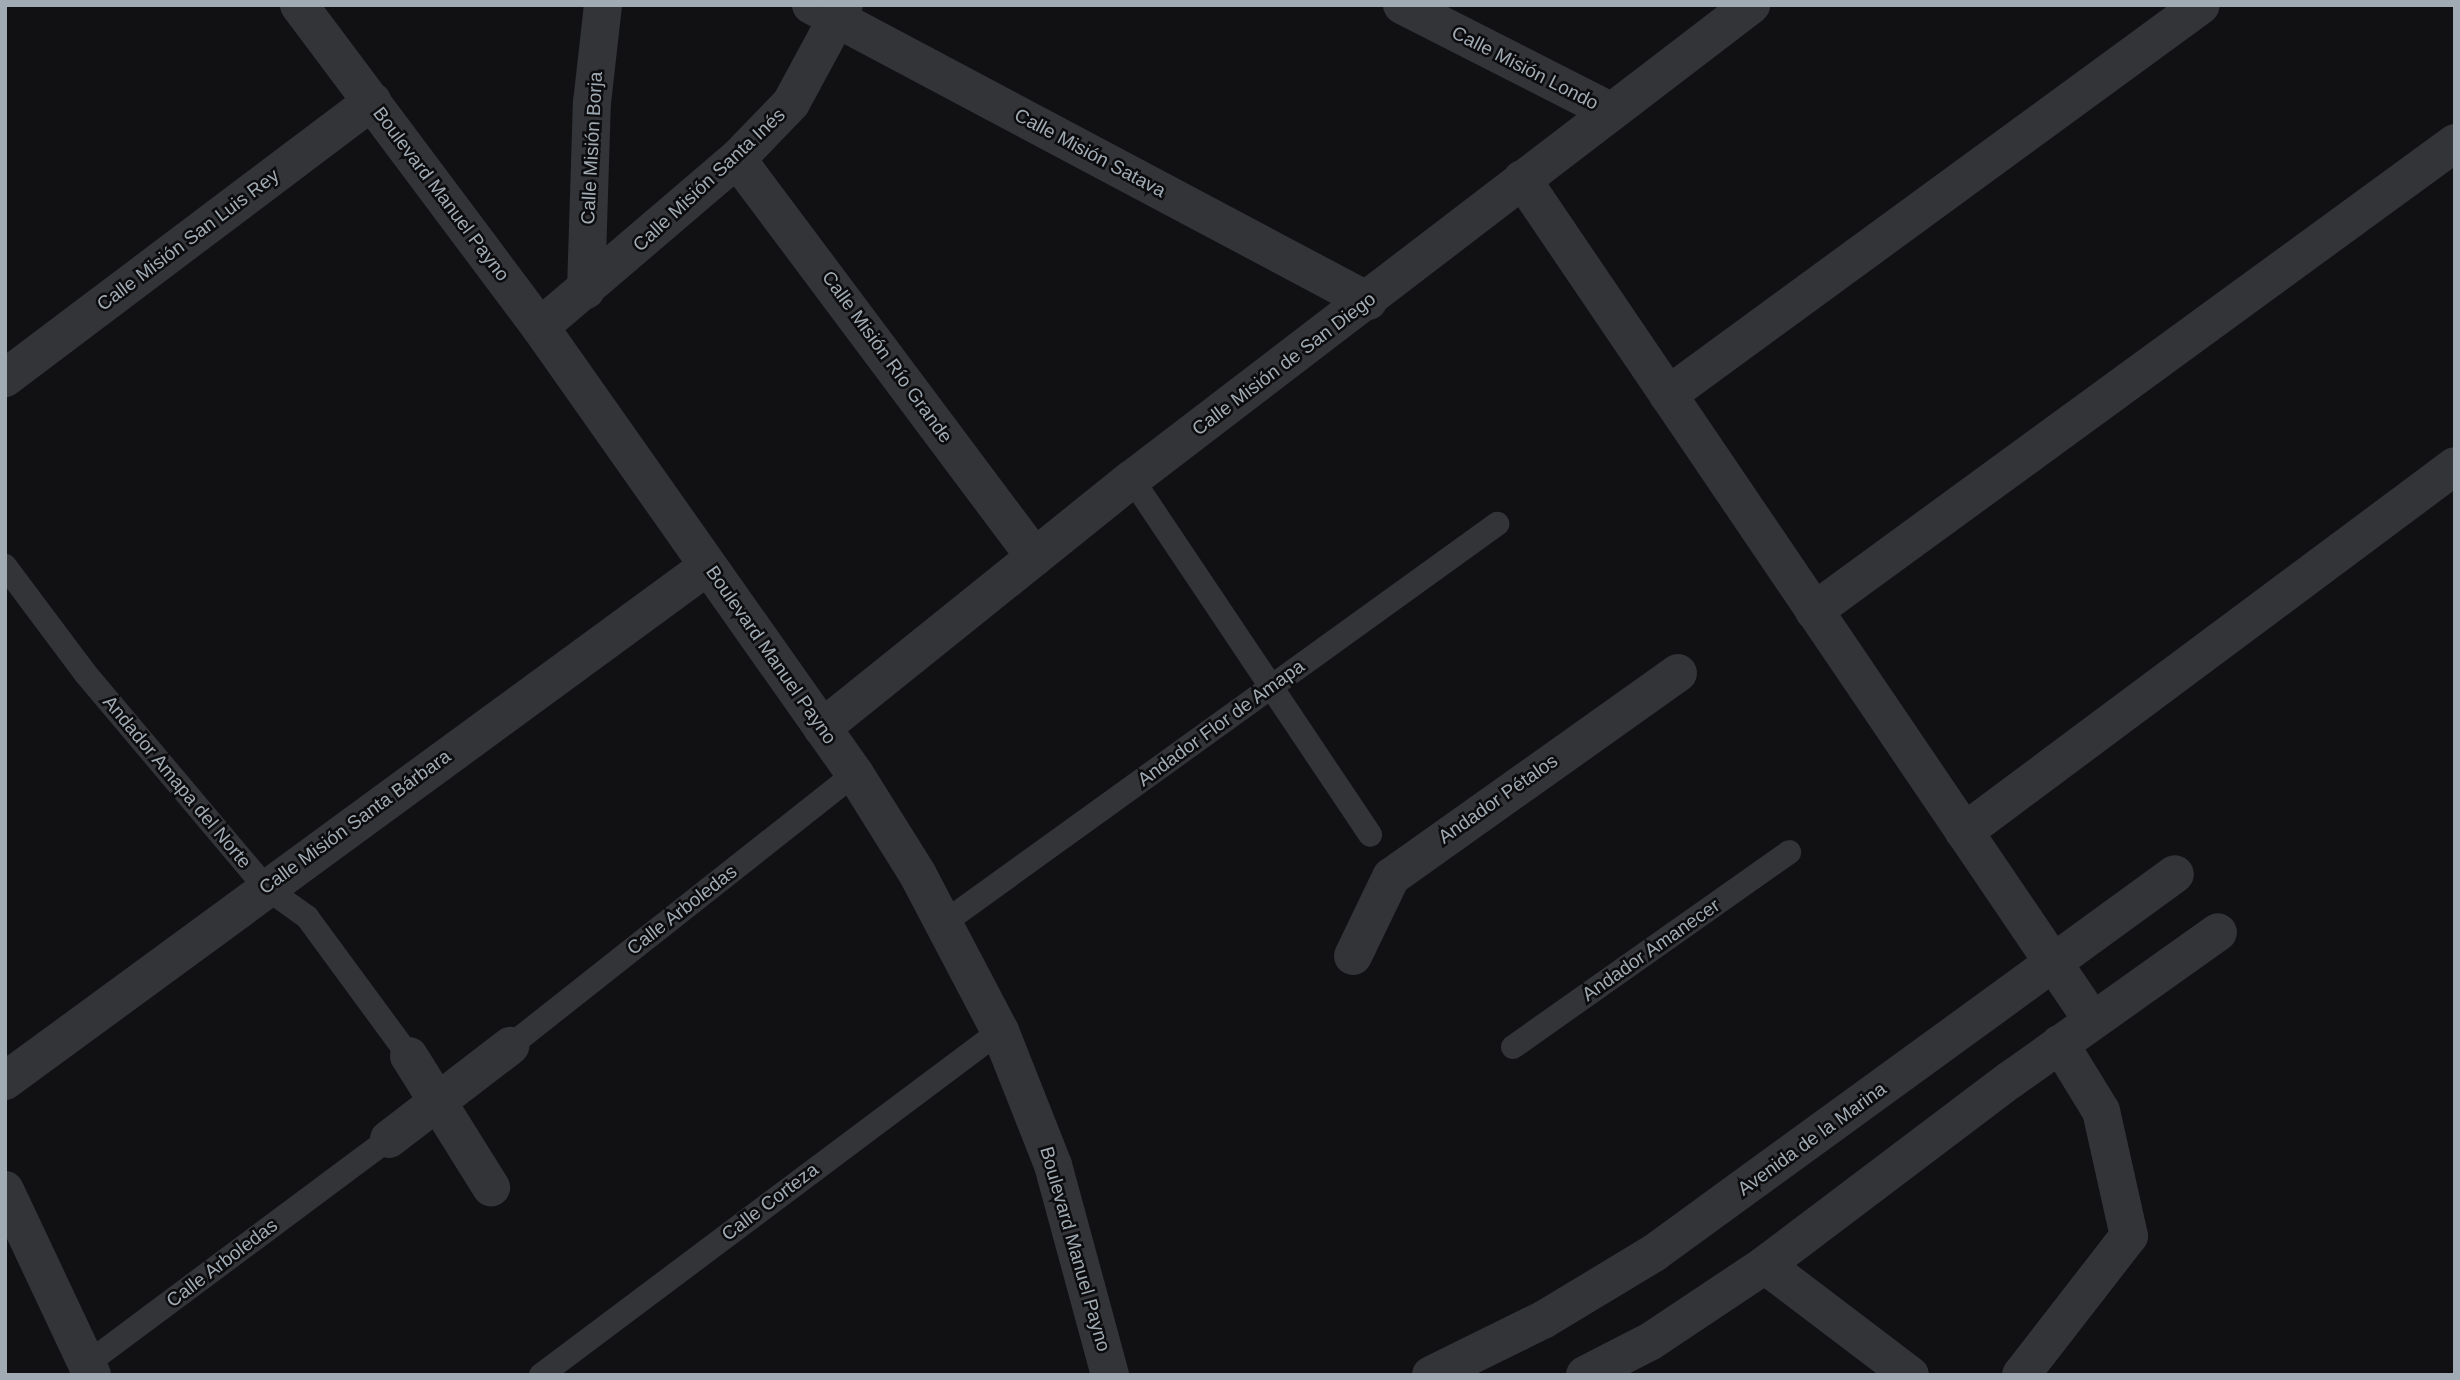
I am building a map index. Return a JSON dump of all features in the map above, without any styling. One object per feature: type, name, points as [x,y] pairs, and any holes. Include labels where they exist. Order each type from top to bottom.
[{"type":"street","name":"Calle Misión Borja","points":[[586,290],[592,103],[603,5]]},
{"type":"street","name":"Calle Misión Londo","points":[[1402,5],[1610,111]]},
{"type":"street","name":"Calle Misión de San Diego","points":[[822,728],[1132,479],[1368,301],[1522,179],[1751,5]]},
{"type":"street","points":[[1668,395],[2201,5]]},
{"type":"street","name":"Calle Misión Santa Inés","points":[[540,327],[737,159],[791,103],[831,9]]},
{"type":"street","name":"Calle Misión Satava","points":[[831,9],[1368,301]]},
{"type":"street","name":"Boulevard Manuel Payno","points":[[312,13],[372,101],[540,327],[855,774],[945,922],[1000,1031],[1054,1165],[1110,1375]]},
{"type":"street","name":"Calle Misión San Luis Rey","points":[[5,378],[372,101]]},
{"type":"street","points":[[1814,611],[2455,143]]},
{"type":"street","name":"Calle Misión Río Grande","points":[[737,159],[1035,557]]},
{"type":"street","points":[[1522,179],[2092,1020]]},
{"type":"street","points":[[1965,832],[2455,466]]},
{"type":"street","name":"Calle Misión Santa Bárbara","points":[[5,1081],[265,887],[708,566]]},
{"type":"street","name":"Andador Pétalos","points":[[1353,956],[1391,877],[1678,673]]},
{"type":"street","name":"Avenida de la Marina","points":[[1431,1375],[1543,1320],[1654,1253],[2052,960],[2175,874]]},
{"type":"street","points":[[1585,1375],[1651,1341],[1765,1265],[2092,1020],[2218,932]]},
{"type":"street","points":[[2021,1375],[2129,1236],[2101,1111],[2060,1044]]},
{"type":"street","points":[[388,1139],[510,1046]]},
{"type":"street","points":[[409,1056],[491,1187]]},
{"type":"street","points":[[5,1191],[84,1371]]},
{"type":"street","points":[[1765,1265],[1910,1375]]},
{"type":"lane","points":[[1132,479],[1370,835]]},
{"type":"lane","name":"Andador Flor de Amapa","points":[[945,922],[1497,524]]},
{"type":"lane","name":"Andador Amapa del Norte","points":[[5,566],[85,673],[265,887],[307,917],[409,1056]]},
{"type":"lane","name":"Calle Arboledas","points":[[510,1046],[855,774]]},
{"type":"lane","name":"Andador Amanecer","points":[[1513,1046],[1789,852]]},
{"type":"lane","name":"Calle Corteza","points":[[541,1375],[1000,1031]]},
{"type":"lane","name":"Calle Arboledas","points":[[84,1371],[388,1139]]}]
